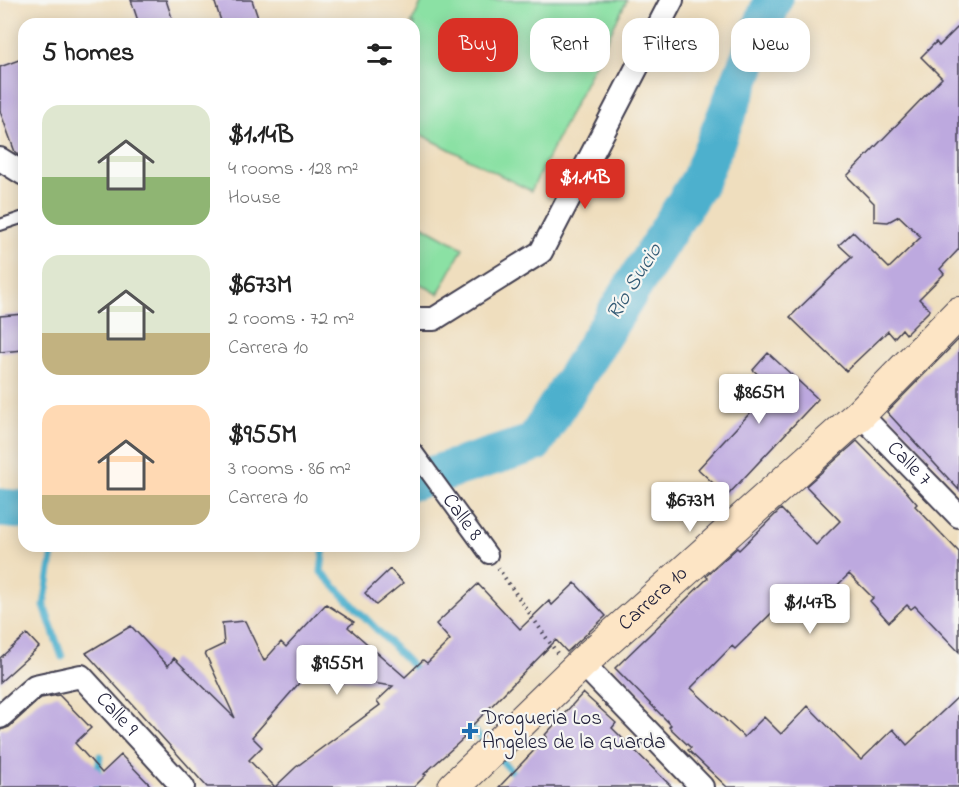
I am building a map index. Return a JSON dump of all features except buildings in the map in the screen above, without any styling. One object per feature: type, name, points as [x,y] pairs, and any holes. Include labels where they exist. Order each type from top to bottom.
[{"type":"main road","name":"Carrera 10","points":[[454,787],[576,669],[860,414],[959,313]]},
{"type":"street","points":[[420,319],[434,319],[541,252],[672,0]]},
{"type":"street","points":[[0,159],[18,170]]},
{"type":"street","name":"Calle 7","points":[[860,414],[959,516]]},
{"type":"street","name":"Calle 8","points":[[420,460],[489,555]]},
{"type":"street","points":[[576,669],[702,787]]},
{"type":"street","name":"Calle 9","points":[[0,717],[35,686],[81,676],[183,787]]},
{"type":"lane","points":[[0,225],[18,219]]},
{"type":"path","points":[[489,555],[576,669]]},
{"type":"green space","points":[[423,0],[627,0],[610,34],[610,18],[530,18],[530,72],[591,72],[531,191],[420,134],[420,18],[414,18]]},
{"type":"green space","points":[[420,224],[463,248],[438,294],[420,284]]},
{"type":"waterway","name":"Río Sucio","points":[[420,479],[534,443],[700,180],[773,0]]},
{"type":"waterway","name":"Río Sucio","points":[[0,508],[18,510]]},
{"type":"waterway","points":[[53,552],[44,606],[62,657]]},
{"type":"waterway","points":[[323,552],[321,572],[419,673]]},
{"type":"waterway","points":[[466,722],[487,745]]},
{"type":"waterway","points":[[497,755],[525,787]]},
{"type":"waterway","points":[[96,787],[100,756]]},
{"type":"place","name":"Drogueria Los Angeles de la Guarda","points":[[470,731]]}]
